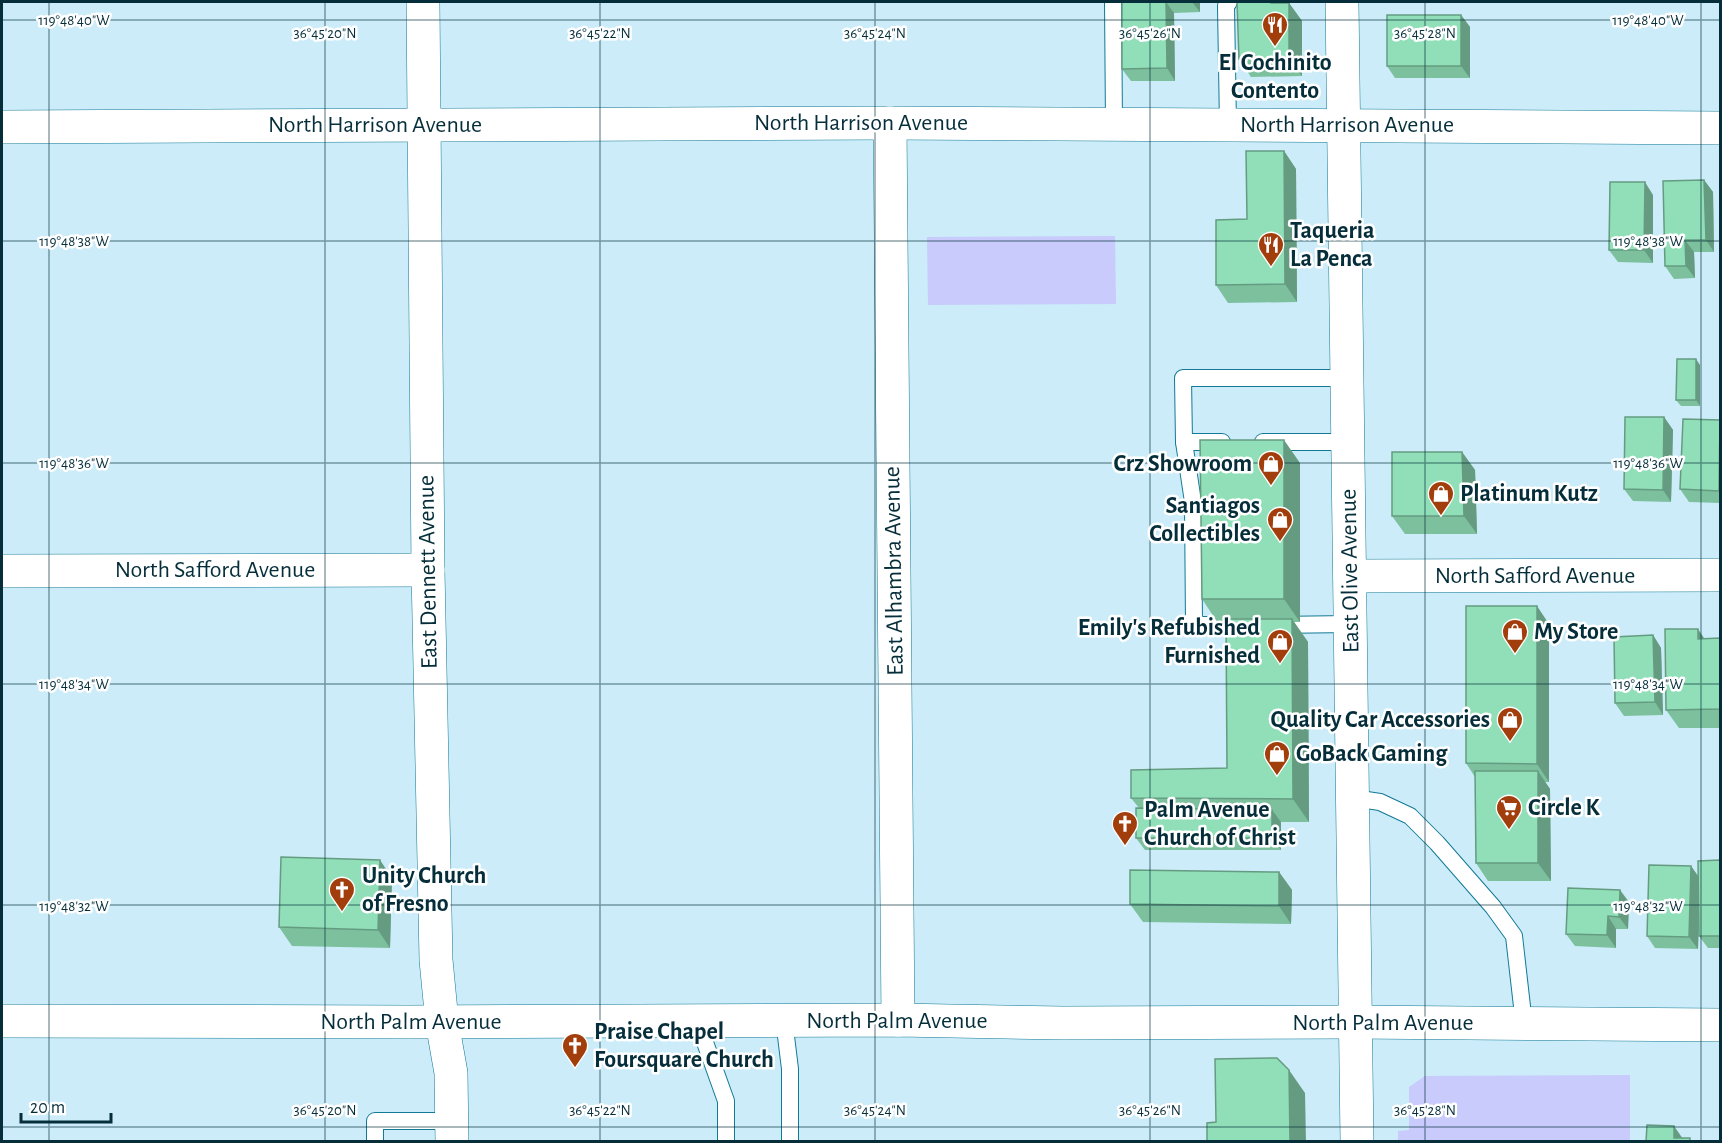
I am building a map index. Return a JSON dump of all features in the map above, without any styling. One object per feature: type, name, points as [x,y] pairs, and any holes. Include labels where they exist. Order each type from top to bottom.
[{"type":"street","name":"East Dennett Avenue","points":[[423,2],[428,570],[436,960],[442,1022],[451,1073],[452,1131]]},
{"type":"street","name":"East Olive Avenue","points":[[1342,2],[1357,1142]]},
{"type":"street","name":"North Harrison Avenue","points":[[2,127],[890,123],[1720,128]]},
{"type":"street","name":"East Alhambra Avenue","points":[[890,123],[898,1020]]},
{"type":"street","name":"North Safford Avenue","points":[[2,570],[428,570]]},
{"type":"street","name":"North Safford Avenue","points":[[1350,576],[1720,575]]},
{"type":"street","name":"North Palm Avenue","points":[[2,1021],[898,1020],[1720,1025]]},
{"type":"lane","points":[[1113,2],[1114,124]]},
{"type":"lane","points":[[1228,124],[1226,6],[1229,2]]},
{"type":"lane","points":[[1347,378],[1183,378],[1184,442],[1193,502],[1194,625],[1350,624]]},
{"type":"lane","points":[[1184,442],[1348,442]]},
{"type":"lane","points":[[1353,798],[1380,802],[1410,816],[1493,907],[1514,936],[1524,1024]]},
{"type":"lane","points":[[697,1020],[726,1101],[726,1142]]},
{"type":"lane","points":[[784,1020],[789,1069],[790,1142]]},
{"type":"lane","points":[[375,1142],[375,1121],[452,1131]]},
{"type":"shaded area","points":[[1115,236],[1116,304],[928,305],[927,237]]},
{"type":"shaded area","points":[[1630,1075],[1630,1141],[1398,1141],[1398,1131],[1409,1130],[1409,1087],[1425,1076]]},
{"type":"building","points":[[1122,2],[1166,2],[1167,68],[1122,69]]},
{"type":"building","points":[[1237,2],[1289,3],[1289,58],[1239,59]]},
{"type":"building","points":[[1387,15],[1461,15],[1461,66],[1387,66]]},
{"type":"building","points":[[1246,151],[1284,151],[1285,284],[1216,285],[1216,220],[1247,219]]},
{"type":"building","points":[[1704,180],[1706,240],[1685,240],[1686,266],[1665,266],[1663,181]]},
{"type":"building","points":[[1610,182],[1645,182],[1644,250],[1609,250]]},
{"type":"building","points":[[1677,359],[1696,359],[1696,400],[1676,400]]},
{"type":"building","points":[[1625,417],[1664,417],[1663,490],[1624,489]]},
{"type":"building","points":[[1683,419],[1720,420],[1719,491],[1680,489]]},
{"type":"building","points":[[1200,440],[1284,440],[1284,599],[1202,599]]},
{"type":"building","points":[[1392,452],[1462,452],[1464,516],[1392,516]]},
{"type":"building","points":[[1466,606],[1537,606],[1537,764],[1466,763]]},
{"type":"building","points":[[1226,619],[1292,619],[1293,799],[1131,798],[1131,770],[1227,768]]},
{"type":"building","points":[[1665,629],[1698,629],[1698,639],[1720,638],[1720,709],[1666,710]]},
{"type":"building","points":[[1653,635],[1655,702],[1615,703],[1614,637]]},
{"type":"building","points":[[1475,771],[1538,771],[1538,863],[1476,863]]},
{"type":"building","points":[[1136,808],[1272,810],[1272,838],[1136,838]]},
{"type":"building","points":[[281,857],[380,860],[378,930],[279,927]]},
{"type":"building","points":[[1720,860],[1720,936],[1699,936],[1698,861]]},
{"type":"building","points":[[1649,865],[1691,866],[1689,937],[1647,936]]},
{"type":"building","points":[[1130,870],[1279,872],[1279,906],[1130,904]]},
{"type":"building","points":[[1568,888],[1620,890],[1619,917],[1608,916],[1607,935],[1566,934]]},
{"type":"building","points":[[1277,1058],[1289,1070],[1290,1142],[1207,1142],[1207,1123],[1216,1122],[1215,1059]]},
{"type":"building","points":[[1647,1125],[1674,1126],[1674,1138],[1690,1138],[1690,1142],[1646,1142]]},
{"type":"place","name":"El Cochinito Contento","points":[[1275,48]]},
{"type":"place","name":"Taqueria La Penca","points":[[1271,268]]},
{"type":"place","name":"Crz Showroom","points":[[1271,487]]},
{"type":"place","name":"Platinum Kutz","points":[[1441,517]]},
{"type":"place","name":"Santiagos Collectibles","points":[[1280,543]]},
{"type":"place","name":"My Store","points":[[1515,655]]},
{"type":"place","name":"Emily's Refubished Furnished","points":[[1280,665]]},
{"type":"place","name":"Quality Car Accessories","points":[[1510,743]]},
{"type":"place","name":"GoBack Gaming","points":[[1277,777]]},
{"type":"place","name":"Circle K","points":[[1509,831]]},
{"type":"place","name":"Palm Avenue Church of Christ","points":[[1125,847]]},
{"type":"place","name":"Unity Church of Fresno","points":[[342,913]]},
{"type":"place","name":"Praise Chapel Foursquare Church","points":[[575,1069]]}]
